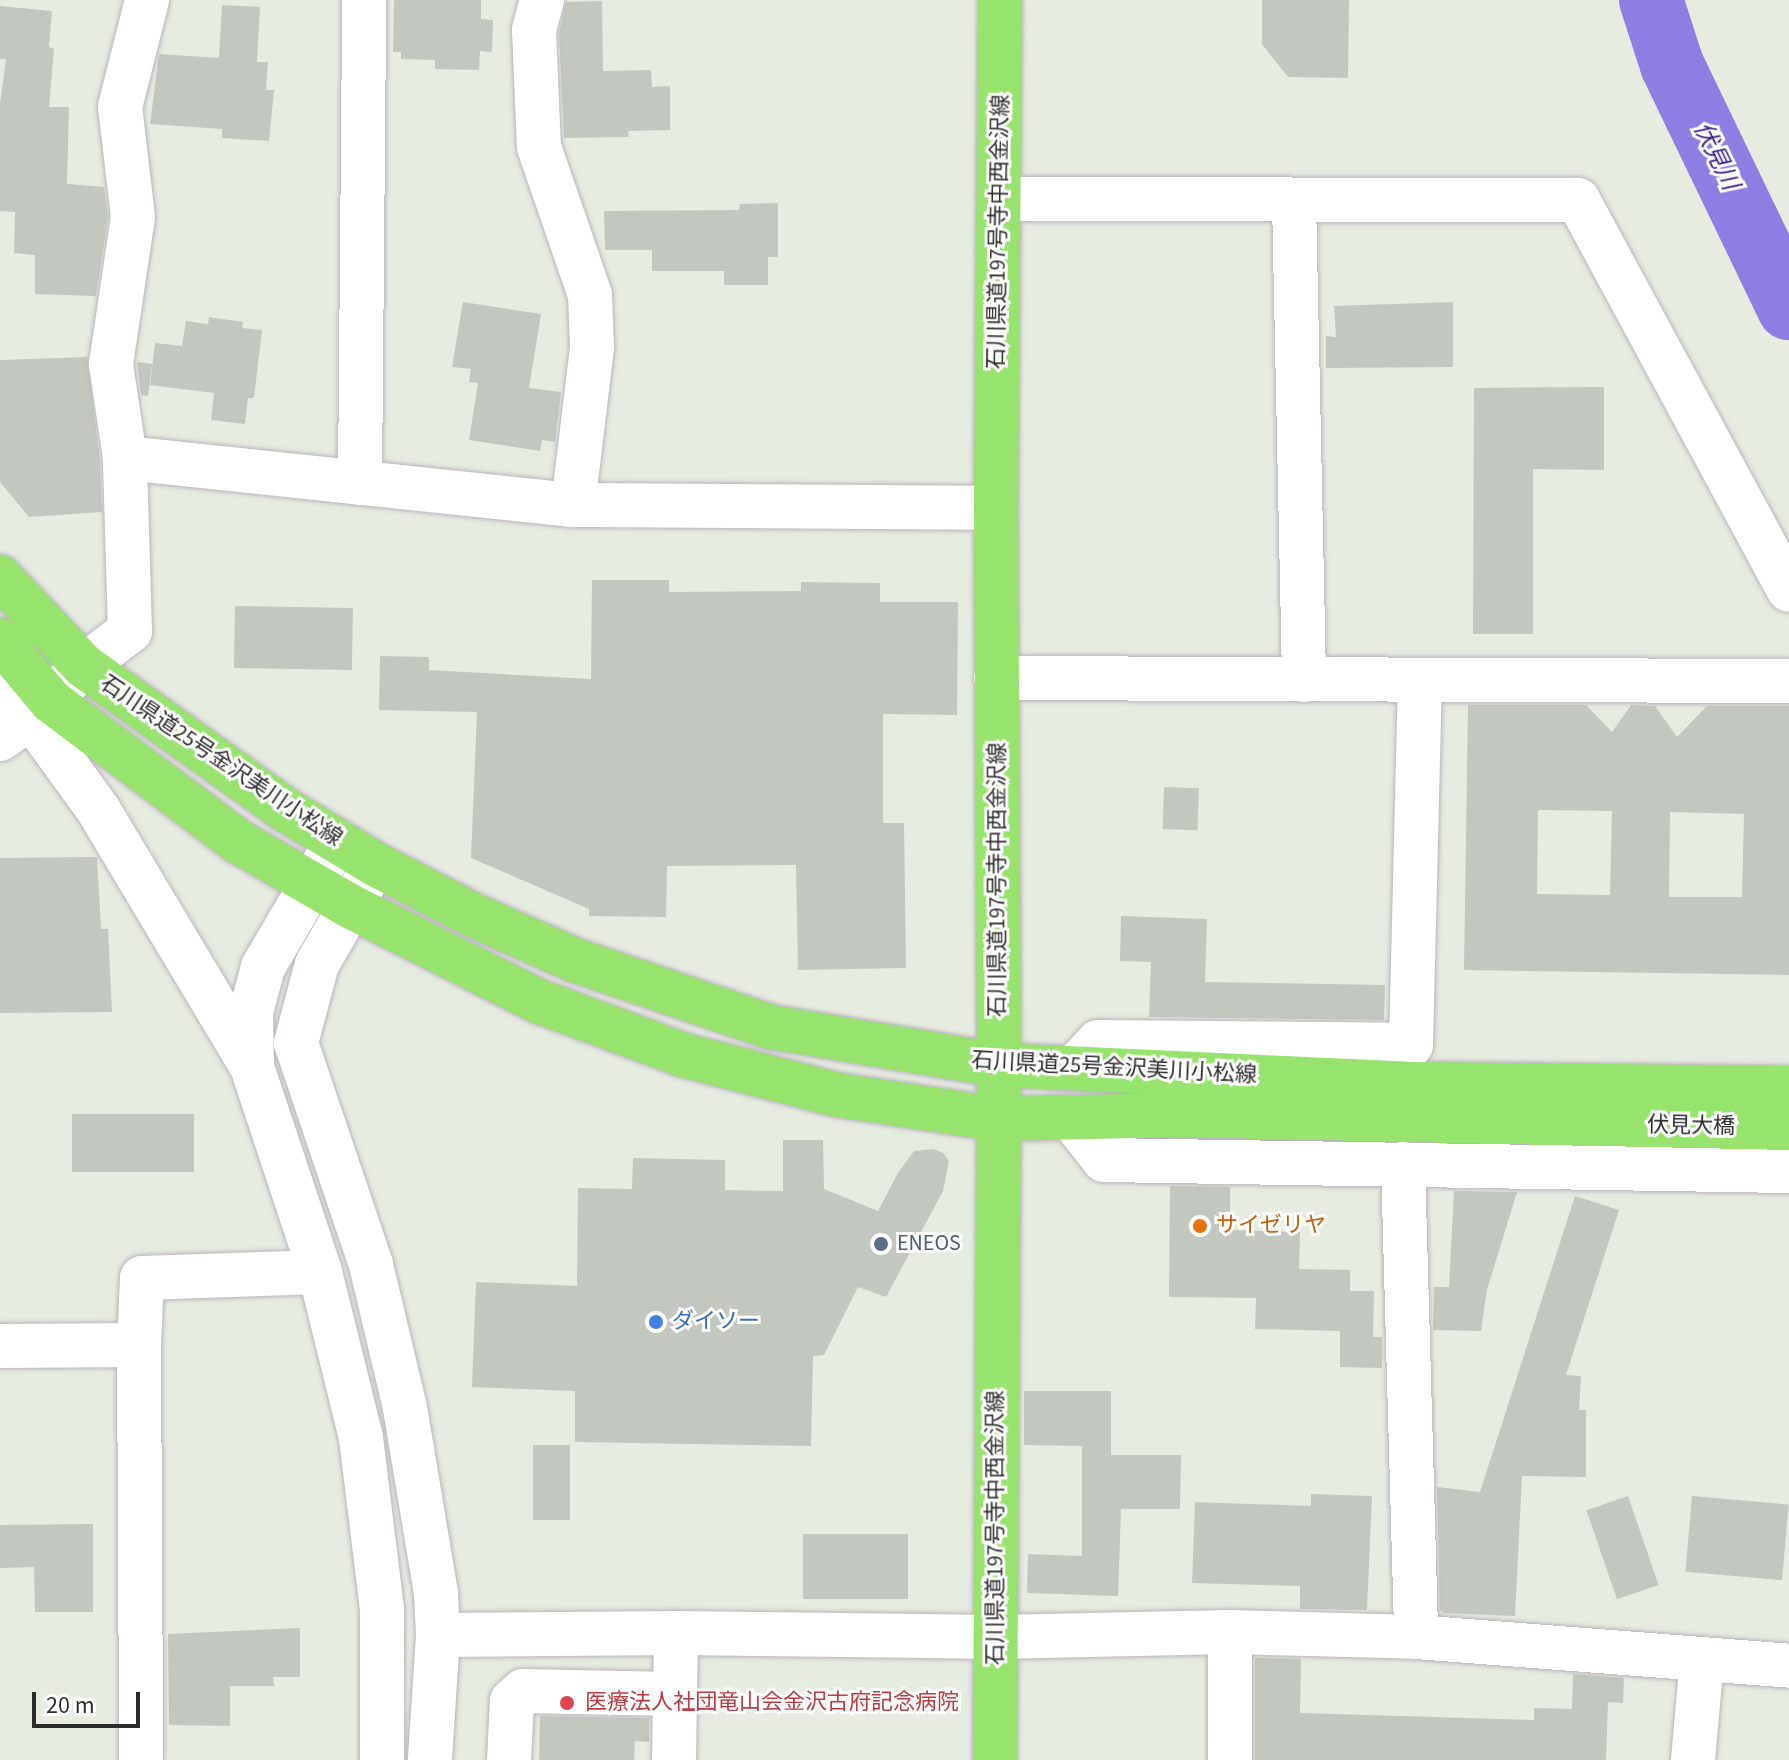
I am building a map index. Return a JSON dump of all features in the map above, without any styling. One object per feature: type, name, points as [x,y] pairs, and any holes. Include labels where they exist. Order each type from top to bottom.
[{"type":"main road","name":"石川県道197号寺中西金沢線","points":[[995,1760],[999,1065],[996,508],[1000,0]]},
{"type":"main road","name":"石川県道25号金沢美川小松線","points":[[0,577],[84,666],[286,810],[375,864],[473,915],[577,961],[771,1027],[999,1065],[1410,1084],[1594,1104]]},
{"type":"main road","name":"石川県道25号金沢美川小松線","points":[[0,640],[27,719],[350,906],[538,1001],[683,1055],[838,1095],[997,1119],[1594,1104]]},
{"type":"main road","name":"伏見大橋","points":[[1594,1104],[1789,1088]]},
{"type":"main road","name":"伏見大橋","points":[[1594,1104],[1789,1128]]},
{"type":"street","points":[[27,719],[84,666],[130,631],[125,458],[111,364],[133,217],[120,107],[147,0]]},
{"type":"street","points":[[360,483],[364,0]]},
{"type":"street","points":[[542,0],[534,30],[539,147],[590,295],[592,348],[573,505]]},
{"type":"street","points":[[1000,199],[1578,200],[1789,590]]},
{"type":"street","points":[[1294,200],[1304,680]]},
{"type":"street","points":[[125,458],[573,505],[996,508]]},
{"type":"street","points":[[0,674],[27,719],[99,811],[252,1067],[320,1272],[363,1454],[382,1609],[382,1760]]},
{"type":"street","points":[[996,678],[1789,681]]},
{"type":"street","points":[[1074,1068],[1098,1042],[1411,1045],[1420,680]]},
{"type":"street","points":[[252,1067],[251,1012],[263,967],[337,841]]},
{"type":"street","points":[[375,864],[317,964],[296,1043],[371,1265],[405,1408],[436,1593],[438,1635],[430,1760]]},
{"type":"street","points":[[1071,1118],[1104,1160],[1789,1171]]},
{"type":"street","points":[[1403,1164],[1416,1637]]},
{"type":"street","points":[[141,1760],[139,1345],[142,1278],[320,1272]]},
{"type":"street","points":[[0,1346],[139,1345]]},
{"type":"street","points":[[438,1635],[676,1633],[995,1637],[1230,1632],[1416,1637],[1789,1666]]},
{"type":"street","points":[[1230,1632],[1230,1760]]},
{"type":"street","points":[[674,1760],[676,1633]]},
{"type":"street","points":[[1693,1760],[1702,1659]]},
{"type":"street","points":[[509,1760],[512,1701],[523,1691],[675,1694]]},
{"type":"building","points":[[394,0],[481,0],[481,19],[493,20],[492,52],[480,51],[479,70],[435,69],[435,60],[401,59],[401,52],[393,52]]},
{"type":"building","points":[[1262,0],[1349,0],[1348,78],[1288,77],[1262,44]]},
{"type":"building","points":[[602,1],[603,71],[651,70],[652,87],[670,86],[670,130],[628,131],[629,137],[564,138],[559,34],[566,2]]},
{"type":"building","points":[[222,5],[260,7],[257,62],[268,62],[266,90],[274,90],[269,141],[222,138],[222,129],[150,124],[159,54],[219,58]]},
{"type":"building","points":[[0,6],[52,11],[49,47],[54,49],[49,107],[69,107],[67,184],[104,187],[108,217],[96,296],[35,294],[35,255],[14,253],[15,212],[0,211],[0,104],[6,59],[0,59]]},
{"type":"building","points":[[778,203],[778,257],[768,257],[768,285],[724,285],[724,271],[652,271],[652,250],[605,250],[604,211],[739,210],[740,204]]},
{"type":"building","points":[[463,302],[541,314],[529,388],[561,392],[555,442],[542,440],[540,451],[469,440],[478,383],[469,382],[471,369],[452,367]]},
{"type":"building","points":[[1453,302],[1453,367],[1326,368],[1326,336],[1336,337],[1334,306]]},
{"type":"building","points":[[209,317],[243,322],[242,328],[262,330],[254,398],[248,398],[245,424],[211,420],[214,393],[150,385],[155,343],[182,346],[186,321],[208,324]]},
{"type":"building","points":[[87,357],[100,460],[102,512],[29,517],[0,482],[0,360]]},
{"type":"building","points":[[137,362],[152,364],[148,396],[141,395]]},
{"type":"building","points":[[1604,387],[1604,470],[1533,469],[1533,634],[1473,634],[1474,388]]},
{"type":"building","points":[[592,580],[669,580],[669,592],[801,591],[801,582],[880,583],[880,602],[958,602],[957,715],[883,714],[883,823],[904,823],[906,968],[798,970],[796,865],[667,866],[666,917],[589,916],[589,909],[471,858],[477,712],[379,710],[380,656],[429,657],[429,670],[591,679]]},
{"type":"building","points":[[235,606],[353,608],[352,670],[234,668]]},
{"type":"building","points":[[1468,705],[1586,705],[1612,732],[1631,705],[1655,706],[1677,737],[1707,706],[1789,706],[1789,975],[1464,970]],"holes":[[[1538,810],[1612,811],[1610,895],[1537,894]],[[1670,812],[1744,814],[1742,897],[1669,897]]]},
{"type":"building","points":[[1164,787],[1199,788],[1198,830],[1163,829]]},
{"type":"building","points":[[97,857],[101,929],[108,929],[112,1012],[0,1013],[0,858]]},
{"type":"building","points":[[1121,916],[1207,919],[1205,982],[1385,985],[1384,1020],[1149,1017],[1151,962],[1120,961]]},
{"type":"building","points":[[72,1114],[194,1114],[194,1172],[72,1172]]},
{"type":"building","points":[[783,1140],[823,1140],[824,1189],[878,1211],[898,1173],[914,1151],[933,1149],[943,1153],[949,1161],[943,1191],[886,1297],[858,1287],[824,1355],[813,1356],[811,1446],[575,1442],[575,1391],[472,1387],[476,1282],[577,1286],[578,1188],[632,1189],[633,1158],[725,1160],[725,1190],[783,1191]]},
{"type":"building","points":[[1170,1186],[1230,1187],[1230,1230],[1300,1232],[1299,1269],[1350,1270],[1350,1291],[1374,1291],[1373,1337],[1382,1337],[1382,1368],[1340,1367],[1340,1331],[1255,1329],[1256,1298],[1169,1297]]},
{"type":"building","points":[[1454,1191],[1517,1192],[1487,1290],[1481,1331],[1433,1330],[1434,1287],[1449,1287]]},
{"type":"building","points":[[1575,1196],[1619,1210],[1566,1375],[1581,1376],[1579,1410],[1586,1410],[1586,1477],[1522,1476],[1515,1616],[1444,1613],[1440,1610],[1437,1487],[1480,1492]]},
{"type":"building","points":[[1024,1391],[1111,1391],[1111,1455],[1181,1455],[1180,1509],[1121,1509],[1118,1596],[1027,1593],[1028,1554],[1082,1556],[1082,1446],[1024,1445]]},
{"type":"building","points":[[533,1445],[570,1445],[570,1520],[533,1520]]},
{"type":"building","points":[[1311,1494],[1372,1496],[1367,1610],[1300,1609],[1300,1586],[1192,1583],[1195,1502],[1311,1506]]},
{"type":"building","points":[[1628,1496],[1659,1585],[1617,1599],[1586,1510]]},
{"type":"building","points":[[1692,1496],[1789,1504],[1782,1580],[1685,1572]]},
{"type":"building","points":[[93,1524],[93,1612],[35,1612],[34,1567],[0,1568],[0,1525]]},
{"type":"building","points":[[803,1534],[908,1534],[908,1599],[803,1599]]},
{"type":"building","points":[[300,1628],[300,1677],[273,1677],[274,1686],[230,1686],[230,1726],[169,1725],[168,1634]]},
{"type":"building","points":[[1255,1658],[1301,1659],[1300,1713],[1534,1720],[1534,1708],[1572,1709],[1573,1674],[1624,1678],[1623,1703],[1608,1702],[1606,1760],[1255,1760]]},
{"type":"building","points":[[540,1716],[649,1718],[649,1742],[635,1741],[634,1760],[539,1760]]},
{"type":"waterway","name":"伏見川","points":[[1651,0],[1672,65],[1789,308]]},
{"type":"place","name":"サイゼリヤ","points":[[1200,1226]]},
{"type":"place","name":"ENEOS","points":[[881,1244]]},
{"type":"place","name":"ダイソー","points":[[656,1322]]},
{"type":"place","name":"医療法人社団竜山会金沢古府記念病院","points":[[567,1703]]}]
